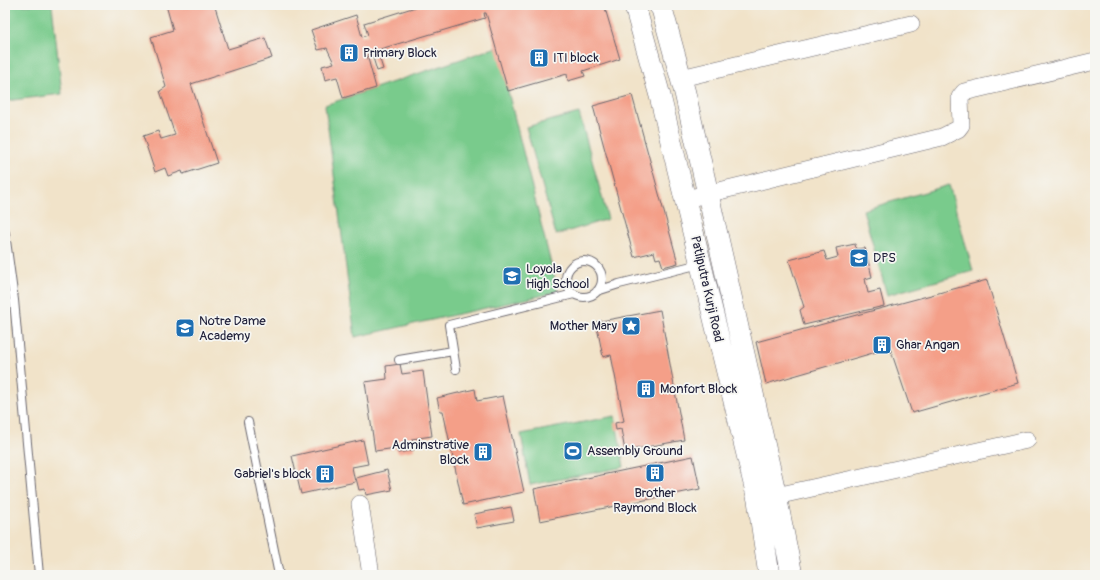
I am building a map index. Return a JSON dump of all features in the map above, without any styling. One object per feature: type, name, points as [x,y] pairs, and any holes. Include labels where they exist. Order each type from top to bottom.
[{"type":"street","name":"Patliputra Kurji Road","points":[[638,5],[636,10],[660,96],[710,300],[744,401],[767,498],[769,575]]},
{"type":"street","points":[[659,5],[662,9],[682,83],[730,294],[744,401]]},
{"type":"street","points":[[660,96],[682,83],[911,24]]},
{"type":"street","points":[[686,199],[942,137],[958,129],[961,125],[960,97],[964,92],[1095,61]]},
{"type":"street","points":[[710,300],[730,294]]},
{"type":"street","points":[[792,575],[767,498],[1027,440]]},
{"type":"street","points":[[360,504],[372,575]]},
{"type":"lane","points":[[5,233],[14,300],[39,575]]},
{"type":"lane","points":[[574,294],[566,284],[567,272],[574,264],[584,260],[595,264],[602,274],[601,286],[597,291]]},
{"type":"lane","points":[[456,369],[449,325],[574,294],[586,297],[597,291],[619,284],[701,264]]},
{"type":"lane","points":[[399,360],[453,351]]},
{"type":"lane","points":[[248,422],[279,575]]},
{"type":"green space","points":[[5,5],[52,5],[62,94],[5,101]]},
{"type":"green space","points":[[497,47],[558,292],[355,337],[325,105]]},
{"type":"green space","points":[[579,113],[608,219],[556,235],[526,127]]},
{"type":"green space","points":[[949,185],[973,271],[887,295],[863,210]]},
{"type":"green space","name":"Assembly Ground","points":[[615,416],[624,467],[530,485],[521,434]]},
{"type":"building","points":[[166,5],[222,5],[215,7],[228,49],[265,38],[272,58],[191,84],[217,163],[183,174],[182,171],[168,176],[165,168],[155,172],[143,136],[158,131],[161,139],[175,135],[160,91],[166,87],[151,37],[173,30]]},
{"type":"building","points":[[422,5],[604,5],[620,59],[583,71],[585,76],[568,81],[567,74],[508,91],[486,13],[484,13],[485,18],[377,50],[383,69],[377,71],[371,51],[367,55],[376,88],[343,98],[337,77],[325,80],[322,66],[334,63],[327,48],[318,50],[311,30],[356,15],[362,37],[368,35],[364,23]]},
{"type":"building","points":[[632,95],[678,263],[663,267],[660,258],[656,259],[654,252],[634,257],[593,106]]},
{"type":"building","points":[[855,244],[856,249],[865,248],[872,277],[865,279],[868,293],[880,290],[884,306],[804,325],[800,310],[804,307],[789,260],[824,251],[827,260],[838,257],[836,248]]},
{"type":"building","name":"Ghar Angan","points":[[987,280],[1018,383],[912,413],[890,348],[766,384],[756,342]]},
{"type":"building","name":"Monfort Block","points":[[660,310],[684,440],[625,451],[621,429],[616,430],[615,423],[624,421],[611,355],[603,357],[596,322]]},
{"type":"building","points":[[400,364],[402,374],[423,371],[432,436],[412,439],[414,450],[398,453],[396,448],[375,451],[365,382],[387,379],[386,366]]},
{"type":"building","name":"Adminstrative Block","points":[[475,389],[477,401],[503,396],[524,492],[463,505],[443,411],[440,411],[437,398]]},
{"type":"building","name":"Gabriel's block","points":[[363,440],[368,464],[352,467],[355,482],[301,494],[292,456]]},
{"type":"building","name":"Brother Raymond Block","points":[[693,456],[700,489],[540,521],[534,489]]},
{"type":"building","points":[[387,470],[392,490],[366,495],[365,489],[359,490],[356,478]]},
{"type":"building","points":[[511,507],[514,521],[477,528],[474,514]]},
{"type":"place","name":"Primary Block","points":[[349,53]]},
{"type":"place","name":"ITI block","points":[[539,58]]},
{"type":"place","name":"DPS","points":[[859,258]]},
{"type":"place","name":"Loyola High School","points":[[512,276]]},
{"type":"place","name":"Mother Mary","points":[[631,326]]},
{"type":"place","name":"Notre Dame Academy","points":[[185,328]]},
{"type":"place","name":"Ghar Angan","points":[[882,345]]},
{"type":"place","name":"Monfort Block","points":[[646,389]]},
{"type":"place","name":"Assembly Ground","points":[[573,451]]},
{"type":"place","name":"Adminstrative Block","points":[[483,452]]},
{"type":"place","name":"Brother Raymond Block","points":[[655,473]]},
{"type":"place","name":"Gabriel's block","points":[[325,474]]}]
